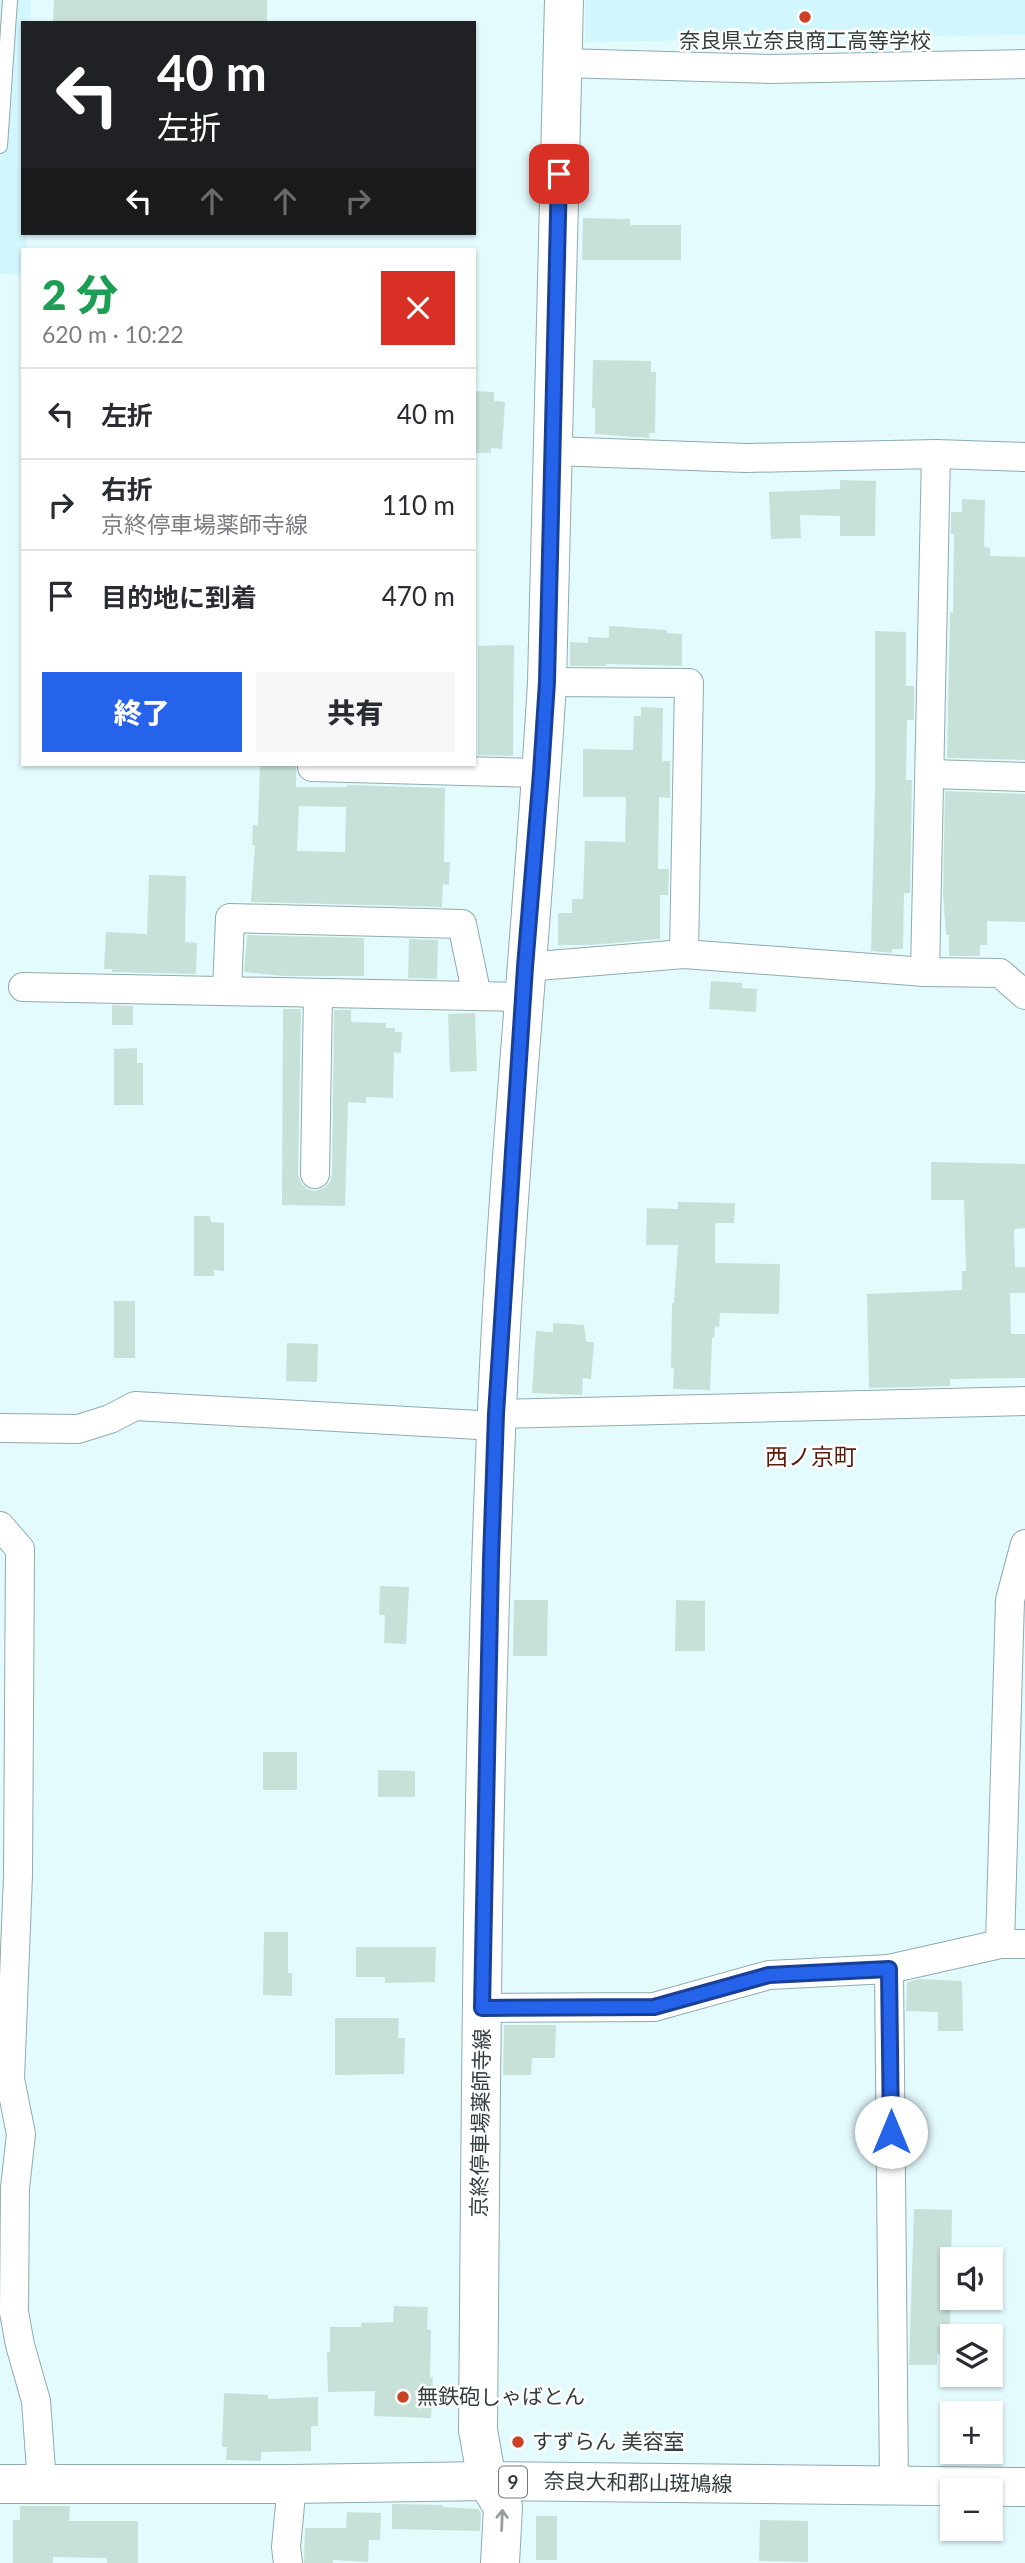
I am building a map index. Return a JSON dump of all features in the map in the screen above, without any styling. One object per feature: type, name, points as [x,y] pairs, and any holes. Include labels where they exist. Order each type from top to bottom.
[{"type":"main road","name":"京終停車場薬師寺線","points":[[500,2563],[503,2507],[487,2481],[478,2430],[490,1587],[496,1420],[524,982],[547,682],[564,0]]},
{"type":"main road","name":"奈良大和郡山斑鳩線","points":[[0,2484],[487,2481],[1025,2487]]},
{"type":"street","points":[[562,63],[769,69],[1025,64]]},
{"type":"street","points":[[553,451],[746,458],[936,454],[1025,457]]},
{"type":"street","points":[[925,972],[936,454]]},
{"type":"street","points":[[547,682],[689,683],[684,954]]},
{"type":"street","points":[[312,767],[541,773]]},
{"type":"street","points":[[931,774],[1025,777]]},
{"type":"street","points":[[227,991],[230,918],[462,924],[477,996]]},
{"type":"street","points":[[23,987],[477,996],[524,982],[684,954],[925,972],[1000,973],[1025,995]]},
{"type":"street","points":[[315,1174],[318,993]]},
{"type":"street","points":[[0,1428],[78,1429],[110,1419],[135,1406],[496,1420],[1025,1401]]},
{"type":"street","points":[[0,1526],[20,1549],[18,1875],[10,2079],[21,2134],[7,2312],[20,2345],[36,2402],[42,2484]]},
{"type":"street","points":[[482,2008],[654,2007],[769,1975],[889,1969],[1012,1944],[1010,1600],[1025,1544]]},
{"type":"street","points":[[889,1969],[894,2486]]},
{"type":"street","points":[[288,2563],[286,2547],[292,2484]]},
{"type":"lane","points":[[0,146],[10,0]]},
{"type":"shaded area","points":[[0,0],[31,0],[31,21],[21,21],[21,235],[26,235],[26,248],[21,248],[21,274],[0,274]]},
{"type":"shaded area","name":"奈良県立奈良商工高等学校","points":[[585,0],[1025,0],[1025,35],[585,42]]},
{"type":"building","points":[[54,0],[267,0],[267,21],[53,21]]},
{"type":"building","points":[[583,218],[630,219],[630,225],[681,225],[681,260],[582,260]]},
{"type":"building","points":[[593,360],[651,361],[651,372],[656,372],[655,433],[649,433],[649,438],[595,434],[595,408],[592,408]]},
{"type":"building","points":[[476,391],[494,392],[494,401],[505,402],[502,449],[491,448],[491,453],[476,453]]},
{"type":"building","points":[[840,480],[876,481],[875,536],[840,536],[840,516],[800,515],[801,538],[771,539],[769,492],[840,489]]},
{"type":"building","points":[[962,499],[985,500],[984,547],[990,548],[990,556],[1025,557],[1025,760],[947,758],[950,612],[953,613],[954,534],[951,534],[951,512],[962,512]]},
{"type":"building","points":[[609,626],[667,630],[667,633],[682,634],[682,666],[570,666],[570,642],[588,643],[588,637],[609,638]]},
{"type":"building","points":[[875,631],[906,632],[906,686],[914,686],[914,720],[907,720],[906,780],[912,780],[910,893],[904,893],[903,949],[892,949],[892,953],[871,951]]},
{"type":"building","points":[[514,645],[513,756],[478,755],[478,646]]},
{"type":"building","points":[[641,707],[663,708],[662,761],[670,761],[670,798],[659,797],[658,869],[669,869],[668,895],[660,895],[660,939],[558,945],[558,913],[572,913],[572,899],[583,899],[585,841],[625,842],[626,797],[583,797],[583,749],[633,750],[634,716],[641,716]]},
{"type":"building","points":[[260,766],[296,766],[296,787],[347,785],[445,788],[444,862],[450,862],[449,885],[443,884],[442,907],[251,902],[255,845],[252,845],[253,825],[258,825]],"holes":[[[299,806],[346,807],[345,852],[297,851]]]},
{"type":"building","points":[[945,791],[1025,794],[1025,922],[987,921],[987,945],[980,945],[980,956],[949,956],[943,893]]},
{"type":"building","points":[[149,875],[186,876],[185,942],[197,943],[196,974],[112,972],[112,969],[104,969],[106,932],[147,934]]},
{"type":"building","points":[[247,935],[364,938],[364,976],[284,976],[244,972]]},
{"type":"building","points":[[409,939],[438,940],[437,979],[408,978]]},
{"type":"building","points":[[711,981],[742,983],[742,988],[757,989],[756,1012],[709,1009]]},
{"type":"building","points":[[112,1005],[133,1006],[133,1025],[112,1025]]},
{"type":"building","points":[[283,1009],[301,1009],[298,1174],[301,1183],[314,1191],[324,1188],[330,1182],[332,1174],[334,1010],[351,1010],[351,1022],[386,1023],[386,1028],[395,1028],[395,1032],[402,1032],[401,1053],[394,1052],[393,1098],[366,1097],[366,1103],[348,1102],[345,1206],[282,1205]]},
{"type":"building","points":[[475,1013],[477,1071],[450,1072],[448,1014]]},
{"type":"building","points":[[137,1048],[137,1063],[143,1063],[143,1105],[114,1105],[114,1049]]},
{"type":"building","points":[[931,1162],[1025,1164],[1025,1228],[1014,1229],[1015,1267],[1025,1267],[1025,1293],[1010,1293],[1011,1334],[1025,1334],[1025,1378],[950,1379],[950,1386],[869,1388],[867,1294],[962,1290],[962,1271],[966,1271],[964,1200],[931,1200]]},
{"type":"building","points":[[678,1202],[735,1203],[734,1223],[715,1223],[715,1263],[780,1264],[779,1314],[720,1313],[719,1327],[715,1326],[712,1338],[710,1390],[673,1389],[672,1303],[678,1245],[646,1245],[647,1208],[678,1209]]},
{"type":"building","points":[[194,1216],[210,1216],[211,1222],[224,1223],[224,1271],[214,1270],[214,1276],[194,1276]]},
{"type":"building","points":[[114,1301],[135,1301],[135,1358],[114,1358]]},
{"type":"building","points":[[553,1323],[584,1325],[586,1342],[594,1342],[591,1379],[583,1378],[582,1395],[532,1393],[536,1331],[553,1332]]},
{"type":"building","points":[[287,1343],[318,1344],[317,1382],[286,1381]]},
{"type":"building","points":[[380,1586],[409,1587],[406,1644],[384,1643],[385,1615],[379,1615]]},
{"type":"building","points":[[514,1600],[548,1600],[547,1656],[513,1656]]},
{"type":"building","points":[[676,1600],[705,1601],[705,1651],[675,1651]]},
{"type":"building","points":[[263,1752],[297,1752],[297,1790],[263,1790]]},
{"type":"building","points":[[378,1770],[415,1771],[415,1797],[378,1797]]},
{"type":"building","points":[[264,1932],[288,1932],[288,1973],[292,1973],[292,1996],[263,1995]]},
{"type":"building","points":[[356,1947],[436,1947],[435,1982],[385,1983],[385,1977],[356,1977]]},
{"type":"building","points":[[919,1979],[962,1981],[963,2031],[938,2031],[938,2012],[906,2011],[907,1982]]},
{"type":"building","points":[[335,2018],[399,2018],[398,2038],[405,2038],[404,2074],[335,2075]]},
{"type":"building","points":[[504,2025],[556,2025],[555,2058],[532,2058],[531,2075],[503,2075]]},
{"type":"building","points":[[914,2209],[952,2210],[951,2247],[940,2247],[940,2310],[950,2310],[950,2324],[940,2324],[940,2354],[937,2354],[937,2365],[909,2365]]},
{"type":"building","points":[[394,2306],[428,2307],[427,2329],[431,2330],[430,2377],[433,2377],[431,2418],[374,2416],[375,2391],[328,2392],[327,2352],[330,2352],[330,2327],[361,2327],[361,2323],[393,2322]]},
{"type":"building","points":[[224,2393],[268,2395],[268,2399],[318,2397],[318,2426],[311,2426],[311,2451],[261,2452],[261,2461],[226,2460],[227,2447],[222,2447]]},
{"type":"building","points":[[392,2504],[478,2509],[481,2513],[480,2531],[392,2529]]},
{"type":"building","points":[[20,2506],[70,2506],[69,2521],[138,2521],[138,2563],[107,2563],[107,2558],[53,2557],[53,2563],[13,2563],[13,2520],[20,2520]]},
{"type":"building","points":[[347,2512],[381,2513],[380,2540],[369,2540],[368,2562],[333,2560],[333,2563],[304,2563],[305,2528],[346,2528]]},
{"type":"building","points":[[536,2516],[557,2516],[557,2560],[536,2560]]},
{"type":"building","points":[[760,2520],[808,2521],[808,2562],[759,2561]]},
{"type":"place","name":"奈良県立奈良商工高等学校","points":[[805,17]]},
{"type":"place","name":"無鉄砲しゃばとん","points":[[403,2397]]},
{"type":"place","name":"すずらん 美容室","points":[[518,2442]]},
{"type":"district","name":"西ノ京町","points":[[811,1457]]},
{"type":"route","points":[[559,174],[547,682],[525,967],[496,1414],[482,2008],[654,2007],[769,1975],[889,1969],[891,2132]]}]
